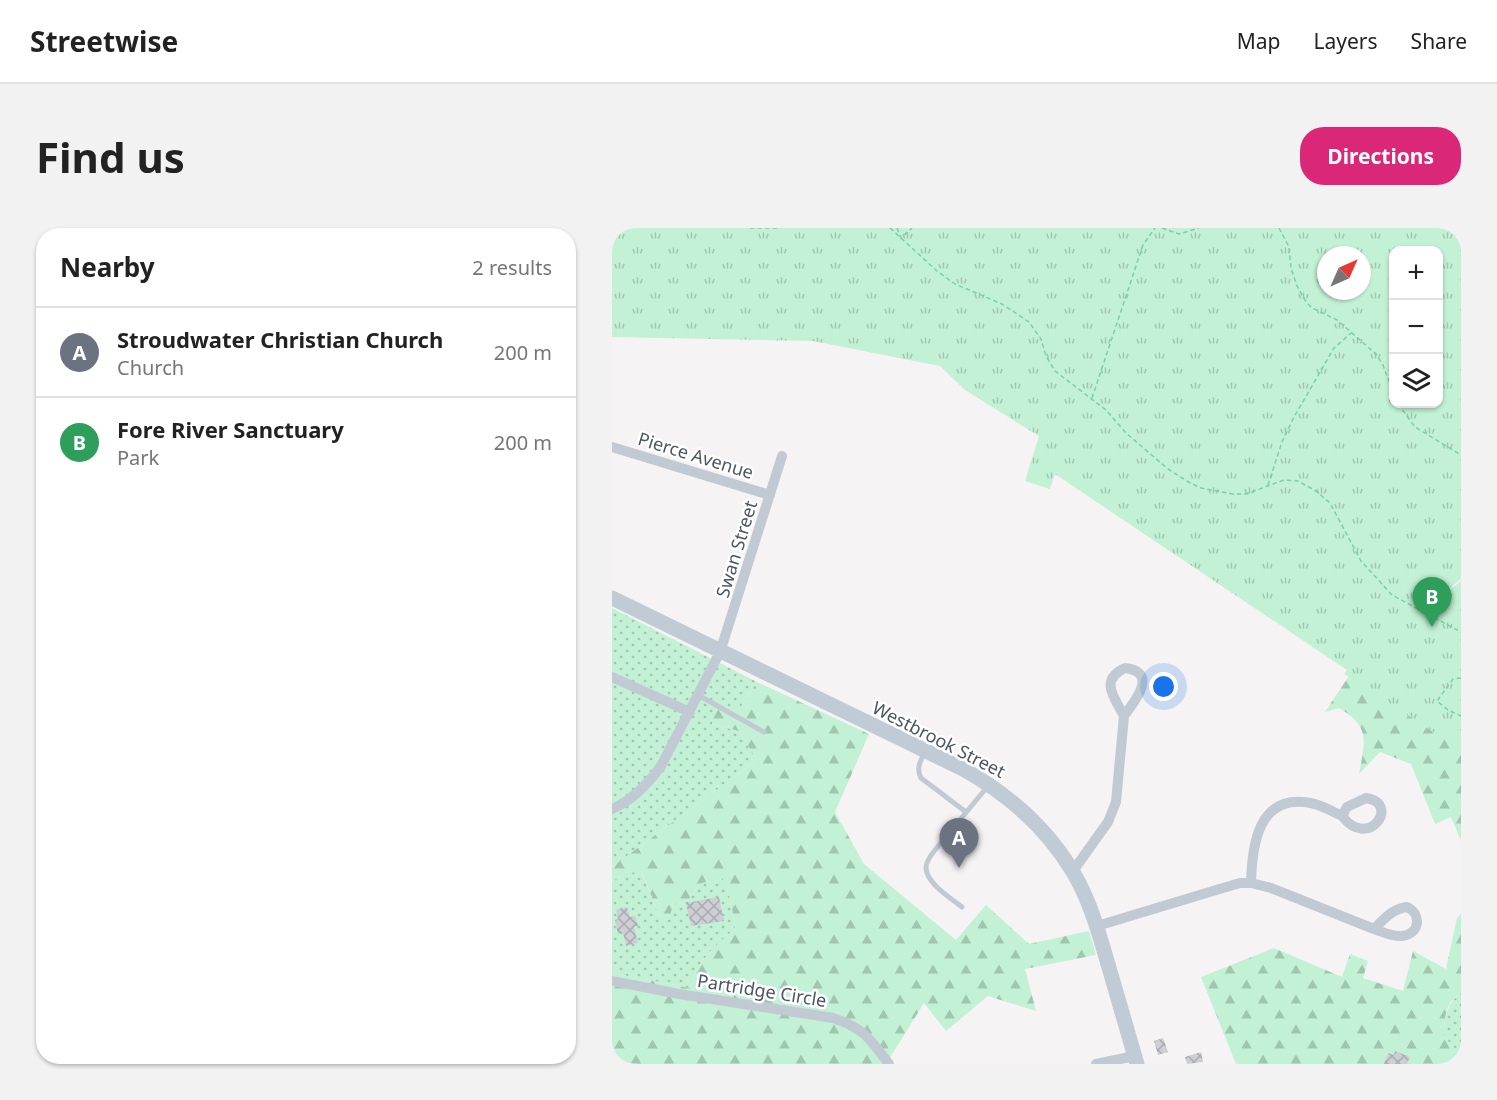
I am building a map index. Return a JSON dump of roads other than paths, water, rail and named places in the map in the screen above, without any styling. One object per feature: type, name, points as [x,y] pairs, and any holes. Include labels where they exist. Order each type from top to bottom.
[{"type":"main road","name":"Westbrook Street","points":[[612,598],[926,751],[989,784],[1007,797],[1039,826],[1073,872],[1097,926],[1136,1060]]},
{"type":"street","name":"Pierce Avenue","points":[[612,447],[770,495]]},
{"type":"street","name":"Swan Street","points":[[612,809],[634,797],[661,766],[720,652],[782,456]]},
{"type":"street","points":[[612,677],[690,712]]},
{"type":"street","points":[[1073,872],[1108,822],[1116,802],[1125,716]]},
{"type":"street","points":[[1251,883],[1257,832],[1270,813],[1280,806],[1300,802],[1313,803],[1341,816]]},
{"type":"street","points":[[1097,926],[1240,883],[1251,883],[1270,888],[1374,929]]},
{"type":"street","name":"Partridge Circle","points":[[612,981],[833,1018],[862,1031],[889,1064]]},
{"type":"street","points":[[1096,1064],[1136,1060]]},
{"type":"lane","points":[[698,695],[764,732]]},
{"type":"lane","points":[[926,751],[919,765],[921,778],[966,812]]},
{"type":"lane","points":[[962,908],[931,880],[926,867],[928,859],[989,784]]},
{"type":"place","name":"Fore River Sanctuary","points":[[1432,627]]},
{"type":"place","name":"Stroudwater Christian Church","points":[[959,868]]}]
